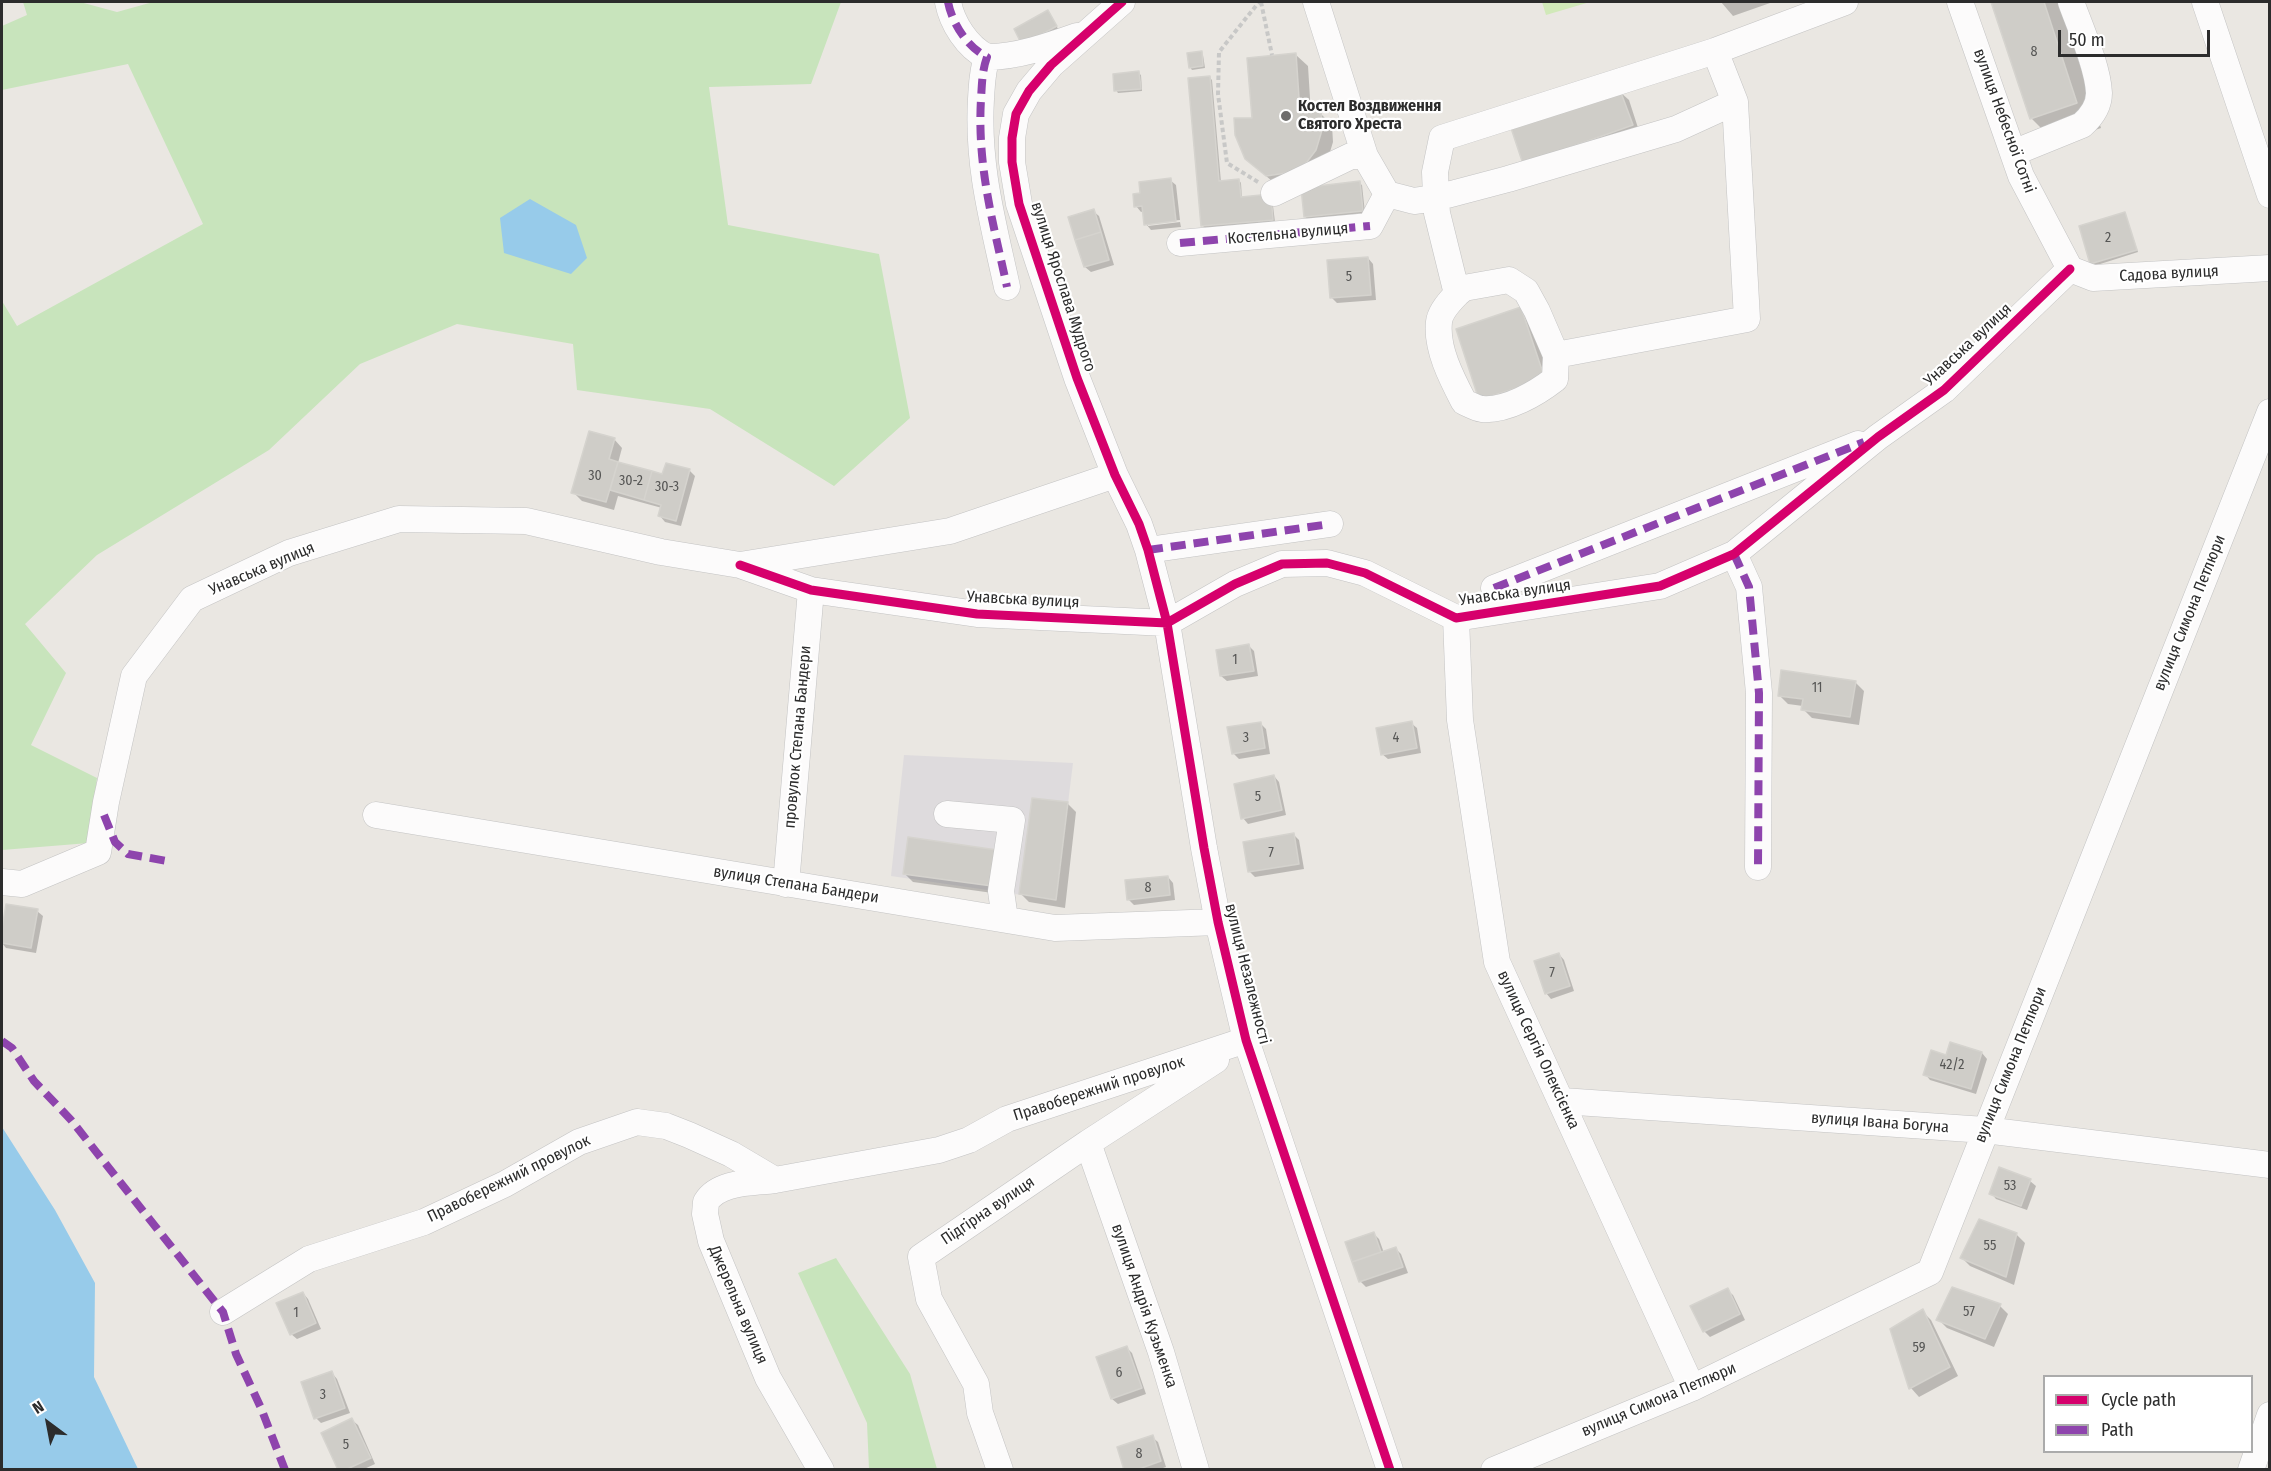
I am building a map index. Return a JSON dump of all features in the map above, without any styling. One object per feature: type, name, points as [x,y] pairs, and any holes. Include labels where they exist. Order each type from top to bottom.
[{"type":"street","points":[[948,2],[953,21],[978,52],[987,57],[983,69],[979,132],[984,177],[1007,287]]},
{"type":"street","name":"вулиця Ярослава Мудрого","points":[[1115,476],[1077,378],[1036,261],[1019,204],[1012,162],[1012,138],[1016,114],[1029,91],[1051,65],[1122,2]]},
{"type":"street","points":[[1316,2],[1365,156],[1387,194],[1414,201],[1436,198],[1508,179],[1676,129],[1735,102]]},
{"type":"street","points":[[1457,294],[1437,213],[1435,172],[1442,138],[1715,51],[1845,2]]},
{"type":"street","name":"вулиця Небесної Сотні","points":[[1960,2],[2021,176],[2070,269]]},
{"type":"street","points":[[2013,153],[2082,125],[2091,117],[2097,106],[2099,94],[2095,71],[2071,2]]},
{"type":"street","points":[[2205,2],[2270,195]]},
{"type":"street","name":"вулиця Ярослава Мудрого","points":[[987,57],[1030,51],[1089,32]]},
{"type":"street","points":[[1556,355],[1747,319],[1735,102],[1715,51]]},
{"type":"street","points":[[1274,193],[1351,156],[1365,156]]},
{"type":"street","name":"Костельна вулиця","points":[[1180,243],[1370,226],[1387,194]]},
{"type":"street","name":"Садова вулиця","points":[[2070,269],[2093,278],[2270,268]]},
{"type":"street","name":"Унавська вулиця","points":[[2,882],[22,884],[98,852],[106,802],[134,676],[192,599],[289,554],[399,519],[526,521],[662,552],[740,565],[811,590],[977,614],[1167,623],[1235,584],[1282,564],[1328,563],[1365,573],[1456,618],[1660,586],[1734,554],[1878,437],[1944,390],[2070,269]]},
{"type":"street","points":[[1509,280],[1526,291],[1556,355],[1555,379],[1537,393],[1507,405],[1482,409],[1464,402],[1447,365],[1439,320],[1457,294],[1464,288],[1509,280]]},
{"type":"street","name":"вулиця Симона Петлюри","points":[[1494,1470],[1692,1388],[1930,1272],[2270,412]]},
{"type":"street","name":"Унавська вулиця","points":[[1494,588],[1878,437]]},
{"type":"street","name":"вулиця Незалежності","points":[[1115,476],[1139,524],[1167,623],[1218,922],[1246,1040],[1390,1470]]},
{"type":"street","name":"Унавська вулиця","points":[[740,565],[950,531],[1115,476]]},
{"type":"street","points":[[1148,550],[1330,524]]},
{"type":"street","points":[[1734,554],[1749,587],[1760,693],[1758,867]]},
{"type":"street","name":"провулок Степана Бандери","points":[[786,884],[811,590]]},
{"type":"street","name":"вулиця Сергія Олексієнка","points":[[1456,618],[1460,720],[1497,962],[1692,1388]]},
{"type":"street","points":[[947,814],[1012,820],[1001,891],[1005,920]]},
{"type":"street","name":"вулиця Степана Бандери","points":[[376,815],[1055,928],[1218,922]]},
{"type":"street","name":"Підгірна вулиця","points":[[1000,1470],[980,1413],[976,1384],[929,1299],[921,1257],[1088,1143],[1246,1040]]},
{"type":"street","name":"Правобережний провулок","points":[[223,1312],[309,1259],[424,1222],[506,1184],[579,1142],[637,1122],[666,1126],[690,1135],[731,1154],[775,1180],[953,1146],[986,1132],[1007,1119],[1246,1040]]},
{"type":"street","name":"вулиця Івана Богуна","points":[[1562,1101],[1985,1130],[2270,1165]]},
{"type":"street","name":"вулиця Андрія Кузьменка","points":[[1088,1143],[1161,1352],[1196,1470]]},
{"type":"street","name":"Джерельна вулиця","points":[[775,1180],[733,1186],[715,1192],[706,1202],[706,1225],[768,1378],[821,1470]]},
{"type":"street","points":[[2251,1470],[2270,1415]]},
{"type":"path","points":[[1260,2],[1272,55]]},
{"type":"path","points":[[1260,2],[1219,52],[1218,94],[1227,163],[1274,193]]},
{"type":"shaded area","points":[[904,755],[1073,763],[1056,900],[891,876]]},
{"type":"green space","points":[[23,2],[80,2],[117,12],[153,2],[841,2],[811,84],[709,87],[728,225],[879,254],[910,418],[834,486],[710,409],[577,390],[573,344],[457,324],[360,364],[269,450],[97,555],[25,624],[66,673],[31,745],[97,778],[89,843],[2,850],[2,301],[17,326],[203,224],[128,64],[2,90],[2,26],[27,15]]},
{"type":"green space","points":[[1542,2],[1590,2],[1546,15]]},
{"type":"green space","points":[[836,1258],[910,1374],[937,1469],[869,1469],[867,1423],[798,1273]]},
{"type":"water","points":[[530,199],[576,225],[587,258],[571,274],[504,253],[500,218]]},
{"type":"water","points":[[2,1127],[55,1210],[95,1283],[94,1377],[138,1469],[2,1469]]},
{"type":"building","points":[[1991,2],[2044,2],[2077,103],[2030,119]]},
{"type":"building","points":[[1048,10],[1057,26],[1022,45],[1014,29]]},
{"type":"building","points":[[1202,51],[1203,66],[1189,68],[1187,53]]},
{"type":"building","name":"Костел Воздвиження Святого Хреста","points":[[1296,53],[1300,113],[1321,111],[1322,130],[1316,150],[1300,171],[1266,176],[1245,159],[1235,135],[1234,118],[1252,118],[1247,58]]},
{"type":"building","points":[[1139,71],[1141,89],[1114,91],[1113,74]]},
{"type":"building","points":[[1210,76],[1219,181],[1239,179],[1241,197],[1271,194],[1273,220],[1201,226],[1188,78]]},
{"type":"building","points":[[1620,90],[1633,125],[1523,164],[1511,128]]},
{"type":"building","points":[[1171,178],[1176,221],[1144,225],[1142,206],[1134,207],[1133,194],[1140,193],[1139,182]]},
{"type":"building","points":[[1360,181],[1363,211],[1304,217],[1301,188]]},
{"type":"building","points":[[1094,209],[1101,232],[1075,240],[1068,217]]},
{"type":"building","points":[[2125,212],[2137,250],[2090,264],[2079,226]]},
{"type":"building","points":[[1101,232],[1109,260],[1084,267],[1075,240]]},
{"type":"building","points":[[1368,257],[1371,295],[1330,298],[1327,260]]},
{"type":"building","points":[[1521,307],[1545,379],[1479,400],[1456,329]]},
{"type":"building","points":[[589,431],[615,438],[609,459],[618,462],[606,502],[571,493]]},
{"type":"building","points":[[618,462],[652,471],[644,500],[610,490]]},
{"type":"building","points":[[666,463],[690,469],[676,521],[658,516],[661,505],[644,500],[652,471],[662,474]]},
{"type":"building","points":[[1249,644],[1254,671],[1220,676],[1216,650]]},
{"type":"building","points":[[1781,670],[1856,681],[1850,717],[1801,710],[1803,699],[1778,696]]},
{"type":"building","points":[[1412,721],[1417,748],[1381,755],[1376,728]]},
{"type":"building","points":[[1261,722],[1265,748],[1232,754],[1227,727]]},
{"type":"building","points":[[1274,775],[1282,810],[1241,819],[1234,784]]},
{"type":"building","points":[[1032,798],[1068,802],[1056,900],[1019,894]]},
{"type":"building","points":[[1294,833],[1299,864],[1248,872],[1243,842]]},
{"type":"building","points":[[908,837],[997,850],[992,886],[903,874]]},
{"type":"building","points":[[1168,876],[1170,895],[1127,900],[1125,880]]},
{"type":"building","points":[[6,904],[38,909],[31,948],[2,943]]},
{"type":"building","points":[[1559,953],[1570,986],[1545,994],[1534,961]]},
{"type":"building","points":[[1950,1042],[1982,1052],[1971,1089],[1923,1075],[1931,1050],[1946,1055]]},
{"type":"building","points":[[1999,1167],[2031,1179],[2021,1206],[1989,1194]]},
{"type":"building","points":[[1979,1219],[2017,1233],[2006,1277],[1960,1258]]},
{"type":"building","points":[[1374,1232],[1381,1252],[1352,1262],[1345,1242]]},
{"type":"building","points":[[1396,1247],[1403,1267],[1359,1282],[1352,1262]]},
{"type":"building","points":[[1952,1287],[2001,1304],[1985,1339],[1936,1320]]},
{"type":"building","points":[[1728,1288],[1740,1314],[1703,1332],[1690,1306]]},
{"type":"building","points":[[303,1292],[316,1323],[290,1335],[276,1303]]},
{"type":"building","points":[[1923,1309],[1950,1367],[1909,1389],[1890,1329]]},
{"type":"building","points":[[1127,1346],[1142,1388],[1111,1399],[1096,1357]]},
{"type":"building","points":[[332,1371],[345,1408],[314,1419],[301,1382]]},
{"type":"building","points":[[352,1418],[371,1458],[345,1470],[338,1470],[321,1433]]},
{"type":"building","points":[[1153,1435],[1161,1461],[1136,1470],[1124,1470],[1117,1447]]},
{"type":"marked path","points":[[948,2],[953,18],[962,34],[973,47],[987,57],[983,72],[981,148],[987,194],[1007,287]]},
{"type":"marked path","points":[[1180,243],[1370,226]]},
{"type":"marked path","points":[[1494,588],[1864,442]]},
{"type":"marked path","points":[[1148,550],[1330,524]]},
{"type":"marked path","points":[[1734,554],[1749,587],[1759,693],[1758,867]]},
{"type":"marked path","points":[[104,815],[115,842],[128,854],[167,861]]},
{"type":"marked path","points":[[2,1041],[12,1048],[34,1081],[71,1120],[223,1312],[236,1354],[261,1408],[285,1470]]},
{"type":"cycle path","points":[[1122,2],[1051,65],[1029,91],[1016,114],[1012,138],[1012,162],[1019,204],[1077,378],[1115,475],[1139,524],[1148,550],[1167,623],[1218,922],[1246,1040],[1390,1470]]},
{"type":"cycle path","points":[[740,565],[811,590],[977,614],[1167,623],[1235,584],[1282,564],[1327,563],[1365,573],[1456,618],[1660,586],[1734,554],[1878,437],[1944,390],[2070,269]]},
{"type":"place","name":"Костел Воздвиження Святого Хреста","points":[[1286,116]]}]
